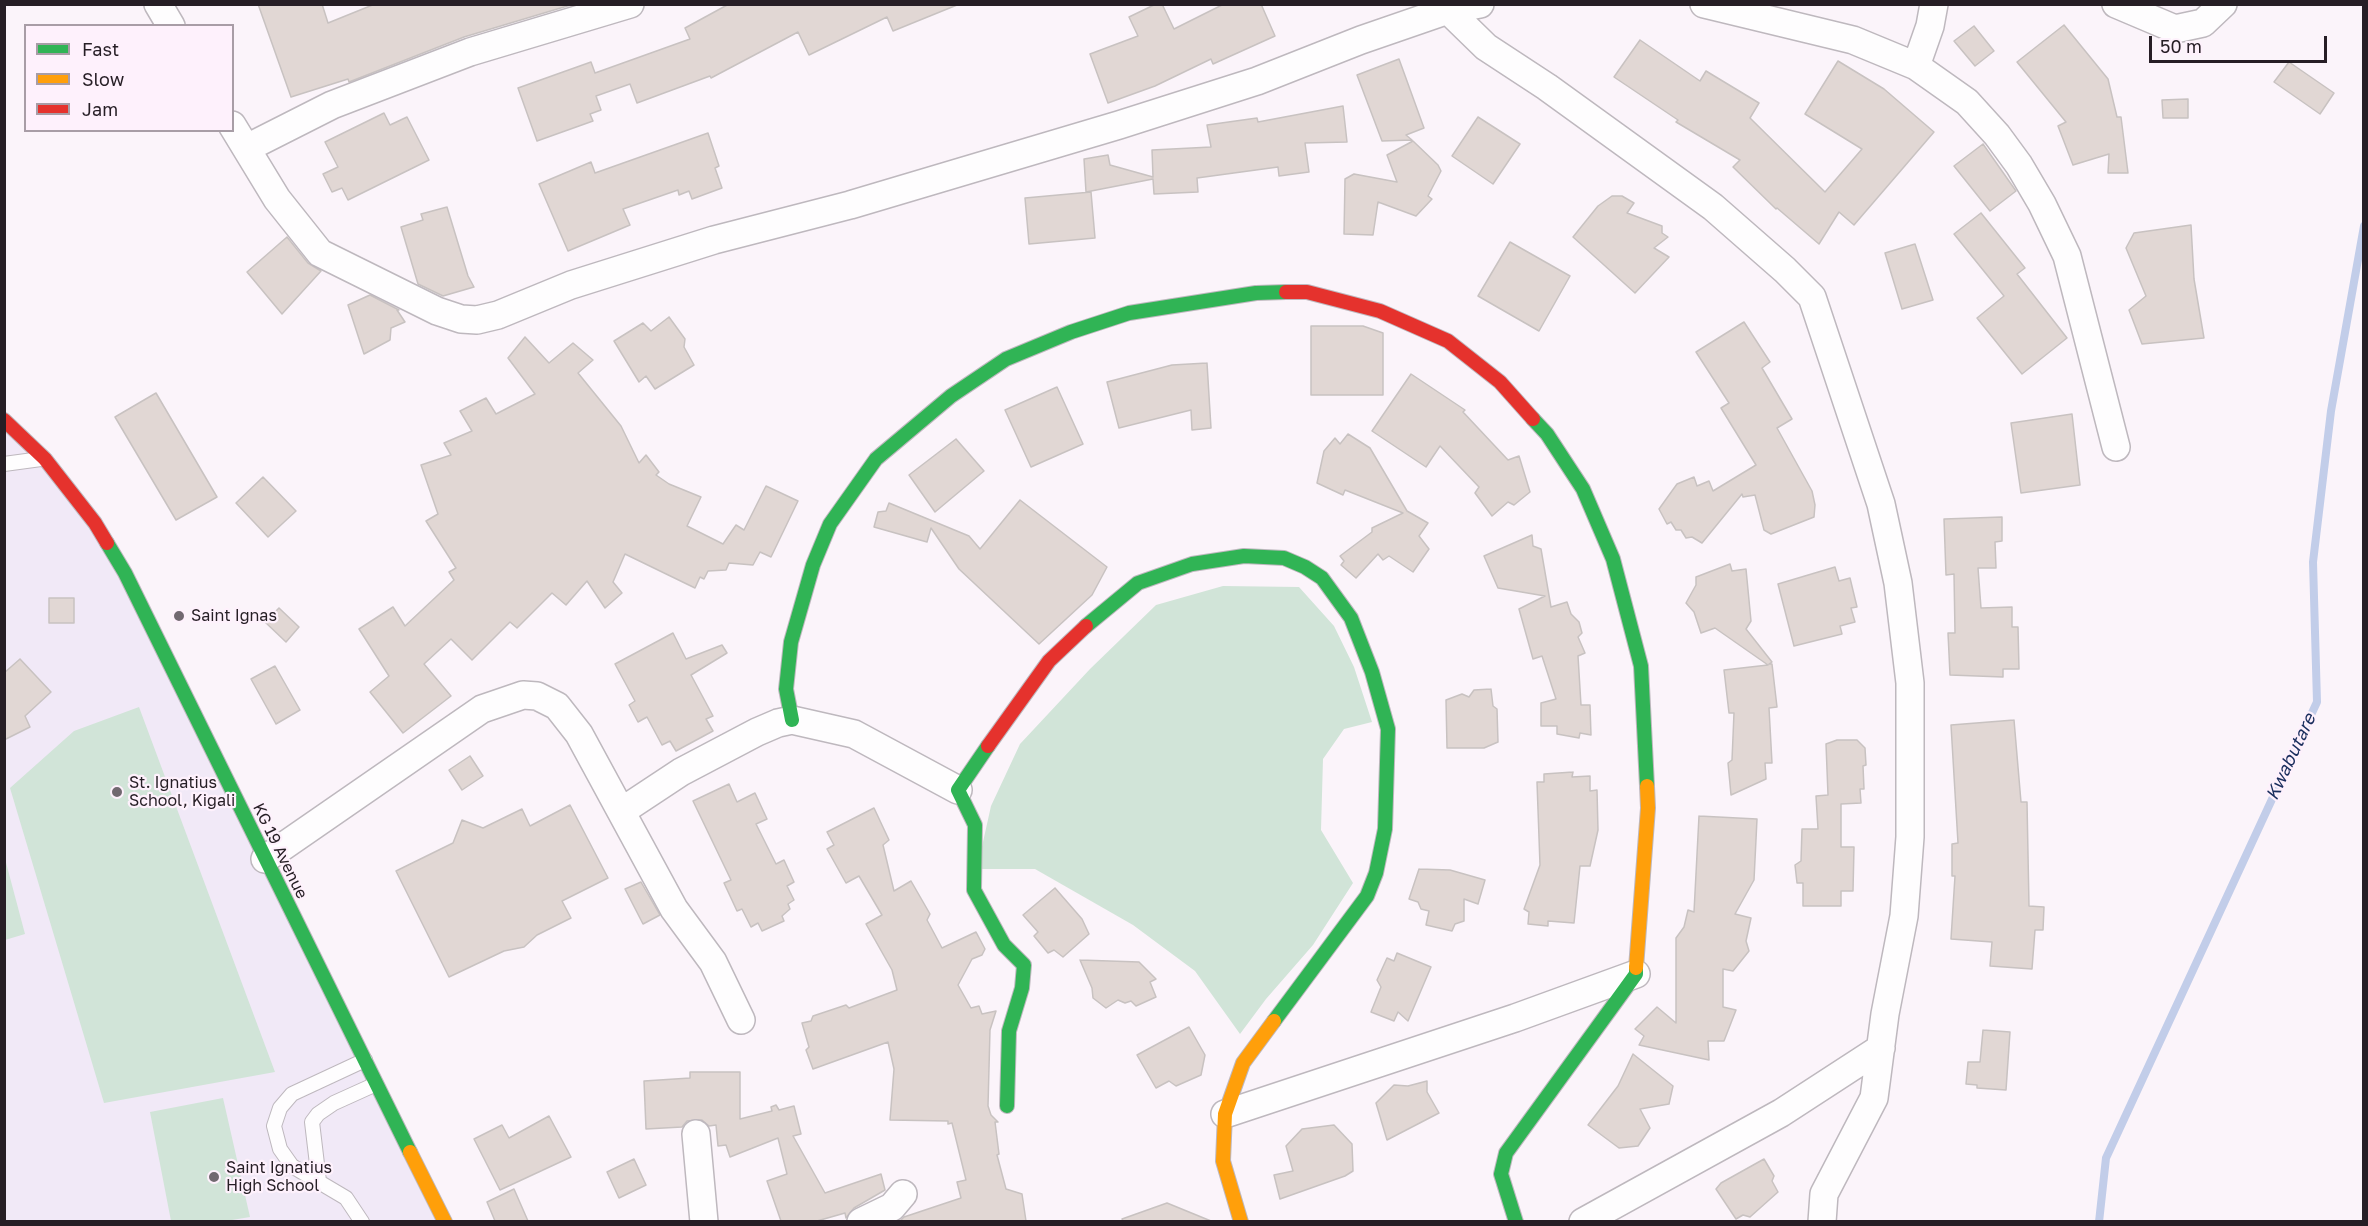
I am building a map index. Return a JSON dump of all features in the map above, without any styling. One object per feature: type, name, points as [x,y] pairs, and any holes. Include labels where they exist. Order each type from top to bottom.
[{"type":"street","points":[[158,4],[170,24]]},
{"type":"street","points":[[247,148],[332,105],[470,52],[630,4]]},
{"type":"street","points":[[234,128],[277,200],[320,253],[437,311],[460,319],[477,320],[498,315],[571,285],[714,240],[850,205],[1119,125],[1257,81],[1448,10],[1480,4]]},
{"type":"street","points":[[1704,4],[1852,40],[1916,66],[1967,102],[1997,135],[2042,204],[2067,256],[2116,447]]},
{"type":"street","points":[[1916,66],[1930,27],[1934,4]]},
{"type":"street","points":[[2116,4],[2175,29],[2203,23],[2223,4]]},
{"type":"street","points":[[1448,10],[1486,47],[1547,87],[1713,207],[1785,270],[1812,297],[1881,504],[1898,583],[1910,683],[1910,837],[1905,916],[1881,1048],[1879,1081],[1874,1098],[1824,1194],[1822,1221]]},
{"type":"street","points":[[792,720],[786,689],[791,642],[813,565],[830,524],[876,459],[951,396],[1006,359],[1071,332],[1129,313],[1256,293],[1307,292],[1380,311],[1448,341],[1500,382],[1547,434],[1582,489],[1613,559],[1641,666],[1648,808],[1636,974],[1506,1153],[1501,1174],[1516,1221]]},
{"type":"street","name":"KG 19 Avenue","points":[[7,425],[45,459],[95,523],[126,573],[445,1221]]},
{"type":"street","points":[[958,790],[1017,702],[1049,660],[1096,616],[1138,583],[1192,564],[1244,556],[1284,558],[1305,567],[1322,578],[1351,618],[1372,672],[1388,729],[1385,829],[1376,873],[1367,896],[1243,1063],[1225,1114],[1222,1161],[1241,1221]]},
{"type":"street","points":[[265,859],[482,709],[523,695],[537,696],[557,706],[579,734],[674,909],[713,962],[741,1020]]},
{"type":"street","points":[[622,812],[681,772],[757,732],[792,720],[854,734],[895,759],[958,790],[975,825],[974,890],[1004,945],[1024,965],[1022,988],[1009,1031],[1007,1106]]},
{"type":"street","points":[[1225,1114],[1504,1022],[1636,974]]},
{"type":"street","points":[[1583,1221],[1781,1113],[1881,1048]]},
{"type":"street","points":[[696,1134],[704,1221]]},
{"type":"street","points":[[861,1221],[892,1207],[903,1194]]},
{"type":"lane","points":[[4,464],[45,459]]},
{"type":"lane","points":[[362,1221],[346,1198],[292,1166],[280,1149],[274,1126],[280,1108],[292,1094],[365,1060]]},
{"type":"lane","points":[[319,1181],[312,1122],[318,1114],[334,1103],[376,1083]]},
{"type":"shaded area","name":"St. Ignatius School, Kigali","points":[[4,420],[95,523],[447,1221],[5,1221]]},
{"type":"green space","points":[[1223,586],[1299,587],[1334,626],[1354,667],[1372,722],[1344,729],[1323,759],[1321,830],[1353,883],[1313,945],[1266,999],[1240,1034],[1195,971],[1133,925],[1035,869],[977,869],[991,806],[1020,744],[1090,669],[1156,605]]},
{"type":"green space","points":[[139,707],[275,1072],[104,1103],[10,788],[74,731]]},
{"type":"green space","points":[[4,855],[25,934],[5,940],[4,940]]},
{"type":"green space","points":[[223,1098],[250,1217],[226,1221],[171,1221],[150,1112]]},
{"type":"building","points":[[258,4],[322,4],[328,23],[375,4],[574,4],[464,37],[349,82],[348,79],[291,97]]},
{"type":"building","points":[[729,4],[957,5],[893,31],[887,17],[809,55],[798,32],[711,78],[710,76],[637,103],[630,84],[596,96],[601,110],[590,114],[593,121],[537,141],[518,88],[591,62],[595,73],[690,39],[685,28]]},
{"type":"building","points":[[1156,4],[1162,4],[1174,29],[1224,4],[1261,4],[1275,36],[1213,64],[1211,59],[1155,86],[1108,103],[1090,54],[1138,36],[1129,17]]},
{"type":"building","points":[[2064,25],[2108,79],[2117,117],[2121,117],[2128,173],[2108,173],[2109,154],[2073,165],[2058,126],[2066,122],[2017,62]]},
{"type":"building","points":[[1974,26],[1994,51],[1975,66],[1954,41]]},
{"type":"building","points":[[1640,40],[1700,81],[1706,71],[1759,103],[1750,118],[1825,192],[1862,149],[1805,114],[1838,61],[1884,89],[1934,132],[1854,225],[1839,212],[1819,244],[1776,209],[1733,167],[1740,160],[1676,122],[1678,120],[1614,77]]},
{"type":"building","points":[[1399,59],[1424,128],[1406,135],[1412,140],[1382,141],[1357,75]]},
{"type":"building","points":[[2289,62],[2334,93],[2320,114],[2274,82]]},
{"type":"building","points":[[2188,99],[2188,118],[2163,118],[2162,100]]},
{"type":"building","points":[[1343,106],[1347,142],[1305,143],[1309,172],[1279,176],[1278,167],[1197,178],[1198,192],[1154,194],[1153,179],[1086,192],[1084,159],[1108,155],[1110,165],[1153,177],[1152,150],[1211,147],[1207,125],[1257,118],[1258,122]]},
{"type":"building","points":[[384,113],[390,125],[407,117],[429,160],[348,200],[342,188],[332,192],[323,174],[338,167],[325,142]]},
{"type":"building","points":[[1478,117],[1520,144],[1493,184],[1452,156]]},
{"type":"building","points":[[708,133],[719,166],[715,168],[722,188],[692,199],[689,191],[679,195],[678,190],[623,209],[630,225],[568,251],[539,184],[591,162],[595,173]]},
{"type":"building","points":[[1413,141],[1438,165],[1441,171],[1428,196],[1432,199],[1416,216],[1378,202],[1373,235],[1344,234],[1345,179],[1354,174],[1397,182],[1387,155]]},
{"type":"building","points":[[1983,144],[2016,191],[1990,211],[1954,166]]},
{"type":"building","points":[[1091,192],[1095,238],[1029,244],[1025,198]]},
{"type":"building","points":[[1612,196],[1622,196],[1634,203],[1627,213],[1662,226],[1662,233],[1668,237],[1654,248],[1669,257],[1635,293],[1573,237],[1598,206]]},
{"type":"building","points":[[447,207],[468,276],[474,287],[443,296],[418,284],[401,227],[423,220],[421,214]]},
{"type":"building","points":[[1981,213],[2025,268],[2017,274],[2067,338],[2022,374],[1977,318],[2004,296],[1954,234]]},
{"type":"building","points":[[2191,225],[2194,279],[2204,338],[2142,344],[2129,310],[2146,296],[2126,248],[2134,233]]},
{"type":"building","points":[[287,237],[308,263],[321,271],[282,314],[247,272]]},
{"type":"building","points":[[1510,242],[1570,276],[1539,331],[1478,296]]},
{"type":"building","points":[[1915,244],[1933,300],[1902,309],[1885,253]]},
{"type":"building","points":[[370,295],[399,310],[397,310],[405,322],[391,328],[390,340],[364,354],[348,305]]},
{"type":"building","points":[[669,317],[685,339],[684,347],[694,365],[655,389],[646,376],[639,382],[614,341],[643,323],[651,331]]},
{"type":"building","points":[[1744,322],[1770,362],[1762,368],[1792,419],[1777,428],[1812,491],[1815,505],[1814,517],[1771,534],[1764,530],[1755,495],[1743,497],[1742,494],[1702,543],[1692,537],[1686,538],[1681,530],[1676,530],[1671,522],[1667,524],[1659,509],[1677,484],[1694,477],[1697,486],[1709,481],[1713,491],[1756,465],[1721,408],[1729,403],[1696,352]]},
{"type":"building","points":[[1311,326],[1363,326],[1383,333],[1383,395],[1311,395]]},
{"type":"building","points":[[525,337],[549,363],[573,343],[593,360],[578,373],[621,426],[639,463],[646,455],[659,472],[656,475],[669,484],[701,497],[687,526],[723,544],[736,525],[744,530],[766,486],[798,501],[771,557],[760,552],[753,565],[729,563],[726,570],[708,571],[704,579],[700,577],[695,588],[625,554],[613,582],[622,593],[605,608],[587,581],[566,605],[552,593],[517,628],[510,622],[472,660],[451,639],[424,664],[451,696],[403,733],[370,692],[389,676],[359,629],[393,607],[405,626],[454,580],[449,572],[456,568],[426,521],[438,514],[421,465],[451,455],[444,443],[472,431],[460,411],[486,398],[496,414],[535,394],[508,358]]},
{"type":"building","points":[[1207,363],[1211,428],[1192,430],[1191,410],[1119,428],[1107,382],[1172,365]]},
{"type":"building","points":[[1411,374],[1465,410],[1463,412],[1508,460],[1519,456],[1530,492],[1514,505],[1508,502],[1492,516],[1475,493],[1479,487],[1440,446],[1426,467],[1372,431]]},
{"type":"building","points":[[1057,387],[1083,444],[1031,467],[1005,410]]},
{"type":"building","points":[[156,393],[217,497],[176,520],[115,417]]},
{"type":"building","points":[[2072,414],[2080,485],[2021,493],[2011,423]]},
{"type":"building","points":[[1348,434],[1370,448],[1407,511],[1428,523],[1419,536],[1429,549],[1413,572],[1389,556],[1383,560],[1378,554],[1356,578],[1341,565],[1344,561],[1340,556],[1372,532],[1372,528],[1403,513],[1345,490],[1343,495],[1317,483],[1324,451],[1335,438],[1340,444]]},
{"type":"building","points":[[956,439],[984,471],[935,512],[909,475]]},
{"type":"building","points":[[263,477],[296,511],[268,537],[236,503]]},
{"type":"building","points":[[1020,500],[1107,567],[1092,595],[1039,644],[959,569],[931,528],[927,542],[874,527],[878,512],[886,511],[889,503],[969,536],[980,549]]},
{"type":"building","points":[[2002,517],[2002,541],[1995,542],[1996,568],[1978,568],[1981,608],[2012,607],[2012,627],[2018,627],[2019,669],[2003,669],[2003,677],[1950,675],[1948,633],[1955,633],[1954,574],[1946,575],[1944,519]]},
{"type":"building","points":[[1532,535],[1533,546],[1541,549],[1551,607],[1567,602],[1571,614],[1579,622],[1582,633],[1578,637],[1585,653],[1578,656],[1581,705],[1590,705],[1591,735],[1580,733],[1579,738],[1557,734],[1557,726],[1541,726],[1541,703],[1556,699],[1542,656],[1533,659],[1519,609],[1545,596],[1498,588],[1484,556]]},
{"type":"building","points":[[1730,564],[1732,571],[1746,569],[1751,621],[1746,629],[1772,662],[1769,664],[1772,664],[1777,707],[1769,708],[1772,763],[1765,763],[1766,779],[1731,795],[1728,763],[1732,760],[1734,713],[1729,713],[1724,670],[1768,665],[1715,628],[1701,633],[1694,612],[1686,603],[1696,585],[1696,577]]},
{"type":"building","points":[[1835,567],[1839,581],[1850,578],[1857,607],[1851,608],[1855,622],[1840,626],[1842,634],[1794,646],[1778,584]]},
{"type":"building","points":[[49,598],[74,598],[74,623],[49,623]]},
{"type":"building","points":[[279,608],[299,627],[286,642],[265,622]]},
{"type":"building","points":[[673,633],[686,659],[722,645],[727,653],[691,675],[713,716],[706,719],[713,731],[676,751],[670,741],[662,745],[647,717],[638,722],[629,705],[635,701],[615,664]]},
{"type":"building","points":[[20,659],[51,692],[25,716],[30,727],[4,740],[4,673]]},
{"type":"building","points":[[275,666],[300,710],[276,724],[251,679]]},
{"type":"building","points":[[1491,689],[1493,706],[1497,709],[1498,742],[1484,748],[1447,748],[1446,700],[1462,694],[1469,697],[1474,690]]},
{"type":"building","points":[[2014,720],[2021,802],[2027,802],[2029,906],[2044,907],[2043,930],[2035,930],[2032,969],[1990,966],[1992,942],[1951,939],[1955,876],[1952,876],[1952,844],[1958,843],[1951,725]]},
{"type":"building","points":[[1837,740],[1857,740],[1865,748],[1866,765],[1863,766],[1864,789],[1860,789],[1861,803],[1841,804],[1841,847],[1854,847],[1853,891],[1841,891],[1841,906],[1803,906],[1803,883],[1797,883],[1795,865],[1801,861],[1802,829],[1818,829],[1816,796],[1828,795],[1826,744]]},
{"type":"building","points":[[470,756],[483,776],[462,790],[449,770]]},
{"type":"building","points":[[1573,772],[1572,777],[1590,776],[1590,791],[1597,790],[1598,830],[1590,866],[1580,866],[1574,923],[1548,921],[1548,926],[1528,924],[1529,912],[1524,909],[1540,865],[1537,782],[1544,782],[1544,774]]},
{"type":"building","points":[[729,784],[737,802],[755,793],[767,819],[756,824],[776,864],[784,860],[794,882],[787,886],[794,900],[788,904],[790,909],[782,916],[784,921],[762,931],[758,923],[751,927],[742,909],[737,911],[724,883],[731,880],[693,801]]},
{"type":"building","points":[[570,805],[608,878],[562,901],[571,918],[537,935],[524,947],[504,951],[449,977],[396,871],[453,843],[462,820],[483,828],[522,809],[530,826]]},
{"type":"building","points":[[874,808],[889,840],[883,845],[894,891],[911,881],[930,914],[927,920],[942,948],[976,932],[985,949],[982,955],[972,959],[958,985],[971,1008],[979,1006],[982,1014],[996,1011],[990,1030],[988,1106],[991,1115],[998,1122],[995,1122],[999,1154],[997,1155],[1006,1189],[1022,1194],[1026,1221],[900,1221],[904,1217],[961,1198],[957,1182],[966,1180],[952,1123],[948,1124],[948,1121],[890,1120],[894,1069],[888,1042],[813,1069],[806,1050],[809,1047],[802,1023],[811,1021],[813,1016],[846,1005],[849,1008],[897,990],[892,970],[866,924],[882,915],[859,876],[846,883],[827,849],[834,845],[827,832]]},
{"type":"building","points":[[1699,816],[1757,819],[1754,880],[1735,914],[1751,918],[1746,941],[1749,951],[1733,971],[1723,969],[1723,1007],[1736,1010],[1724,1041],[1708,1041],[1709,1060],[1639,1045],[1644,1036],[1635,1029],[1657,1007],[1676,1023],[1676,938],[1684,927],[1688,910],[1694,912]]},
{"type":"building","points":[[1419,869],[1450,870],[1485,880],[1478,904],[1464,899],[1464,921],[1455,924],[1452,931],[1426,925],[1429,911],[1421,909],[1418,902],[1409,899]]},
{"type":"building","points":[[641,882],[660,915],[643,924],[625,889]]},
{"type":"building","points":[[1055,888],[1082,919],[1089,934],[1063,957],[1054,950],[1048,953],[1034,936],[1038,932],[1023,915]]},
{"type":"building","points":[[1397,953],[1431,967],[1408,1021],[1398,1012],[1394,1021],[1371,1012],[1381,987],[1377,980],[1387,958],[1394,961]]},
{"type":"building","points":[[1080,960],[1139,962],[1156,979],[1150,982],[1156,997],[1136,1006],[1131,1001],[1125,1003],[1118,1000],[1106,1008],[1093,998],[1092,988]]},
{"type":"building","points":[[1189,1027],[1205,1055],[1201,1075],[1176,1086],[1169,1081],[1156,1088],[1137,1055]]},
{"type":"building","points":[[1983,1030],[2010,1032],[2006,1090],[1977,1088],[1977,1085],[1966,1084],[1968,1062],[1980,1062]]},
{"type":"building","points":[[1633,1054],[1673,1086],[1669,1104],[1640,1109],[1650,1128],[1638,1146],[1619,1148],[1588,1125],[1618,1086]]},
{"type":"building","points":[[690,1072],[740,1072],[740,1119],[772,1111],[771,1107],[776,1105],[779,1110],[794,1106],[801,1134],[793,1136],[825,1193],[881,1174],[885,1190],[854,1208],[846,1218],[845,1213],[817,1221],[781,1221],[767,1181],[787,1174],[778,1138],[730,1157],[726,1145],[718,1146],[716,1125],[709,1126],[702,1120],[687,1121],[682,1127],[646,1129],[644,1081],[690,1078]]},
{"type":"building","points":[[1427,1081],[1427,1092],[1439,1113],[1387,1140],[1376,1103],[1394,1085],[1408,1086]]},
{"type":"building","points":[[549,1116],[571,1157],[500,1190],[474,1139],[502,1125],[509,1138]]},
{"type":"building","points":[[1334,1125],[1352,1144],[1353,1171],[1345,1176],[1280,1199],[1274,1175],[1293,1171],[1286,1146],[1302,1129]]},
{"type":"building","points":[[634,1159],[646,1185],[619,1198],[607,1172]]},
{"type":"building","points":[[1764,1159],[1774,1176],[1772,1181],[1778,1192],[1750,1217],[1743,1215],[1736,1219],[1716,1189],[1721,1183]]},
{"type":"building","points":[[514,1189],[528,1221],[495,1221],[487,1202]]},
{"type":"building","points":[[1167,1203],[1211,1221],[1123,1221],[1122,1219]]},
{"type":"waterway","name":"Kwabutare","points":[[2099,1222],[2106,1158],[2317,702],[2313,562],[2331,411],[2364,226]]},
{"type":"traffic: fast","points":[[792,720],[786,689],[791,642],[813,565],[830,524],[876,459],[951,396],[1006,359],[1071,332],[1129,313],[1256,293],[1286,292]]},
{"type":"traffic: fast","points":[[1533,419],[1547,434],[1583,489],[1613,559],[1641,666],[1647,786]]},
{"type":"traffic: fast","points":[[107,543],[125,573],[410,1152]]},
{"type":"traffic: fast","points":[[1086,626],[1138,583],[1192,564],[1244,556],[1284,558],[1305,567],[1322,578],[1351,618],[1372,672],[1388,729],[1385,829],[1376,873],[1367,896],[1274,1021]]},
{"type":"traffic: fast","points":[[988,746],[958,790],[975,825],[974,890],[1004,945],[1024,965],[1022,988],[1009,1031],[1007,1106]]},
{"type":"traffic: fast","points":[[1516,1222],[1501,1174],[1506,1153],[1636,974],[1636,968]]},
{"type":"traffic: slow","points":[[1636,968],[1648,808],[1647,786]]},
{"type":"traffic: slow","points":[[1241,1222],[1223,1161],[1225,1114],[1243,1063],[1274,1021]]},
{"type":"traffic: slow","points":[[410,1152],[445,1222]]},
{"type":"traffic: jam","points":[[1286,292],[1307,292],[1380,311],[1448,341],[1500,382],[1533,419]]},
{"type":"traffic: jam","points":[[4,420],[45,459],[95,523],[107,543]]},
{"type":"traffic: jam","points":[[988,746],[1049,661],[1086,626]]},
{"type":"place","name":"Saint Ignas","points":[[179,616]]},
{"type":"place","name":"St. Ignatius School, Kigali","points":[[117,792]]},
{"type":"place","name":"Saint Ignatius High School","points":[[214,1177]]}]
